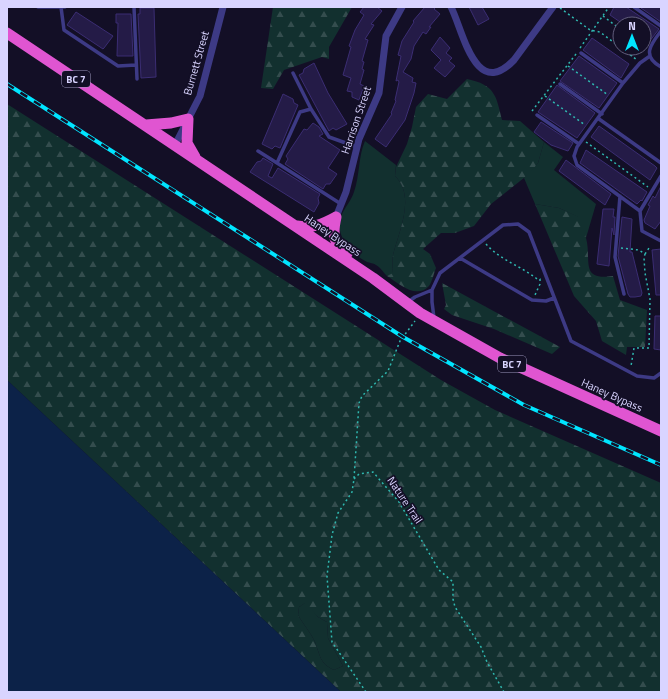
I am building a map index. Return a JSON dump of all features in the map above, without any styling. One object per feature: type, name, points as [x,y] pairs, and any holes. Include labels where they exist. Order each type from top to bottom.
[{"type":"highway","name":"Haney Bypass","points":[[7,33],[297,226],[373,278],[420,313],[500,358],[661,431]]},
{"type":"highway","points":[[146,125],[188,119],[187,143],[197,159]]},
{"type":"highway","points":[[297,226],[310,228],[336,217]]},
{"type":"highway","points":[[336,217],[333,231],[337,245],[373,278]]},
{"type":"street","name":"Burnett Street","points":[[175,145],[200,96],[223,7]]},
{"type":"street","name":"Harrison Street","points":[[336,217],[346,192],[359,139],[379,93],[386,36],[402,7]]},
{"type":"street","points":[[451,7],[470,56],[482,69],[490,71],[499,71],[508,67],[556,7]]},
{"type":"lane","points":[[38,7],[65,7]]},
{"type":"lane","points":[[61,7],[64,30],[118,66],[136,65]]},
{"type":"lane","points":[[134,7],[137,79]]},
{"type":"lane","points":[[634,7],[661,26]]},
{"type":"lane","points":[[652,43],[661,30]]},
{"type":"lane","points":[[581,53],[623,83]]},
{"type":"lane","points":[[640,211],[577,165],[574,156],[579,144],[599,119],[623,83],[640,63],[650,56],[652,60],[661,68]]},
{"type":"lane","points":[[293,73],[310,109],[329,137],[357,147]]},
{"type":"lane","points":[[560,84],[602,114]]},
{"type":"lane","points":[[277,163],[300,112],[310,109]]},
{"type":"lane","points":[[537,115],[579,144]]},
{"type":"lane","points":[[599,119],[661,163]]},
{"type":"lane","points":[[258,151],[341,204]]},
{"type":"lane","points":[[661,176],[640,211],[642,231],[661,241]]},
{"type":"lane","points":[[620,196],[615,257],[624,294]]},
{"type":"lane","points":[[435,321],[432,290],[440,273],[504,225],[518,224],[529,232],[571,341],[637,376],[654,378],[661,372]]},
{"type":"lane","points":[[460,258],[532,300],[546,301],[554,298]]},
{"type":"lane","points":[[407,303],[415,297],[432,290]]},
{"type":"path","points":[[556,7],[594,30],[600,32],[612,41]]},
{"type":"path","points":[[537,115],[532,112],[568,66],[609,7]]},
{"type":"path","points":[[603,16],[612,23]]},
{"type":"path","points":[[631,56],[637,60]]},
{"type":"path","points":[[568,66],[609,96]]},
{"type":"path","points":[[545,96],[586,126]]},
{"type":"path","points":[[583,140],[649,188],[653,189]]},
{"type":"path","points":[[483,240],[493,252],[530,273],[537,279],[540,279],[540,284],[532,300]]},
{"type":"path","points":[[615,247],[639,250],[645,254]]},
{"type":"path","points":[[630,373],[634,348],[649,348],[650,299],[644,259],[649,248]]},
{"type":"path","points":[[366,692],[332,642],[328,576],[332,535],[338,513],[352,492],[358,403],[362,396],[388,371],[400,341],[420,313]]},
{"type":"path","name":"Nature Trail","points":[[354,479],[359,474],[373,472],[399,502],[436,567],[453,582],[453,599],[455,607],[481,647],[487,662],[504,692]]},
{"type":"green space","points":[[273,7],[352,7],[329,47],[329,59],[322,57],[284,70],[273,89],[261,88]]},
{"type":"green space","points":[[467,79],[483,84],[493,92],[502,120],[520,121],[544,142],[538,163],[529,174],[491,204],[474,226],[455,233],[441,233],[423,249],[430,254],[436,268],[429,286],[424,290],[413,291],[407,289],[387,276],[393,273],[393,255],[402,225],[405,203],[401,184],[395,176],[396,167],[407,144],[416,107],[428,94],[447,99]]},
{"type":"green space","points":[[7,104],[441,380],[495,410],[661,483],[661,692],[341,692],[7,380]],"holes":[[[305,603],[318,617],[327,622],[328,638],[343,666],[334,670],[329,668],[321,659],[315,642],[298,615],[299,607]]]},
{"type":"green space","points":[[365,141],[396,165],[395,176],[401,184],[404,193],[404,214],[393,255],[393,274],[387,276],[380,268],[361,259],[355,254],[345,243],[340,230],[339,223],[341,216],[356,186],[361,153]]},
{"type":"green space","points":[[544,142],[563,157],[554,170],[596,204],[586,238],[578,217],[559,208],[535,204],[524,178],[538,163]]},
{"type":"green space","points":[[535,204],[559,208],[579,217],[585,235],[588,261],[591,272],[602,277],[613,276],[620,300],[647,310],[645,347],[627,347],[626,355],[602,341],[596,321],[574,296]]},
{"type":"green space","points":[[442,283],[560,347],[552,354],[494,329],[452,315],[444,309],[446,305]]},
{"type":"green space","points":[[306,602],[318,617],[327,622],[328,638],[343,666],[334,670],[329,668],[321,659],[315,642],[298,615],[299,607]]},
{"type":"water","points":[[7,380],[341,692],[7,692]]},
{"type":"building","points":[[364,7],[377,7],[382,11],[371,24],[374,25],[365,39],[368,40],[362,61],[364,62],[362,69],[364,70],[360,84],[364,86],[359,100],[352,97],[352,92],[347,91],[351,78],[343,75],[351,47],[349,46],[355,30],[364,15],[360,12]]},
{"type":"building","points":[[425,7],[436,7],[434,9],[440,14],[429,27],[431,27],[426,34],[423,32],[414,46],[411,59],[403,72],[413,78],[412,82],[416,83],[414,93],[405,120],[386,147],[375,139],[392,114],[391,113],[396,101],[399,82],[398,80],[396,81],[401,56],[398,55],[402,41],[414,22],[413,21]]},
{"type":"building","points":[[469,7],[482,7],[489,19],[478,25]]},
{"type":"building","points":[[614,7],[626,7],[640,16],[612,16],[610,15]]},
{"type":"building","points":[[661,7],[661,22],[641,8]]},
{"type":"building","points":[[140,8],[154,8],[156,77],[141,78],[138,14],[140,14]]},
{"type":"building","points":[[76,12],[113,36],[103,49],[67,25]]},
{"type":"building","points":[[116,14],[131,14],[133,56],[117,56],[118,23],[116,23]]},
{"type":"building","points":[[652,24],[659,29],[652,38]]},
{"type":"building","points":[[440,37],[450,48],[446,53],[452,58],[449,61],[455,66],[445,77],[434,68],[441,60],[431,50]]},
{"type":"building","points":[[592,38],[612,52],[612,56],[618,56],[629,64],[621,78],[583,50]]},
{"type":"building","points":[[579,56],[617,83],[599,108],[560,81]]},
{"type":"building","points":[[314,63],[328,93],[347,124],[336,130],[333,128],[329,131],[299,75],[303,73],[304,69]]},
{"type":"building","points":[[557,85],[595,113],[577,138],[538,112]]},
{"type":"building","points":[[283,94],[293,99],[294,103],[298,105],[280,148],[275,146],[272,149],[262,144]]},
{"type":"building","points":[[541,122],[573,143],[568,151],[551,145],[534,132]]},
{"type":"building","points":[[313,123],[319,127],[323,134],[319,136],[340,150],[328,168],[337,174],[330,184],[326,184],[323,189],[285,164],[288,159],[286,156],[304,129],[307,130]]},
{"type":"building","points":[[599,126],[657,168],[650,180],[591,137]]},
{"type":"building","points":[[586,150],[647,192],[642,201],[641,200],[637,204],[580,163]]},
{"type":"building","points":[[263,158],[273,164],[268,176],[272,178],[278,168],[320,194],[318,198],[319,203],[314,212],[250,172],[257,162],[261,161]]},
{"type":"building","points":[[566,160],[611,194],[605,205],[559,171]]},
{"type":"building","points":[[661,186],[661,221],[655,229],[645,223],[644,220],[650,206],[648,205],[653,196],[655,198]]},
{"type":"building","points":[[603,209],[614,209],[613,217],[615,217],[614,235],[612,228],[609,266],[597,264]]},
{"type":"building","points":[[622,217],[632,219],[630,252],[632,252],[642,293],[641,296],[630,297],[628,294],[618,256]]},
{"type":"building","points":[[661,249],[661,295],[656,295],[652,250]]},
{"type":"building","points":[[655,316],[661,316],[661,350],[654,349]]},
{"type":"railway","points":[[7,84],[403,337],[524,405],[661,465]]}]
